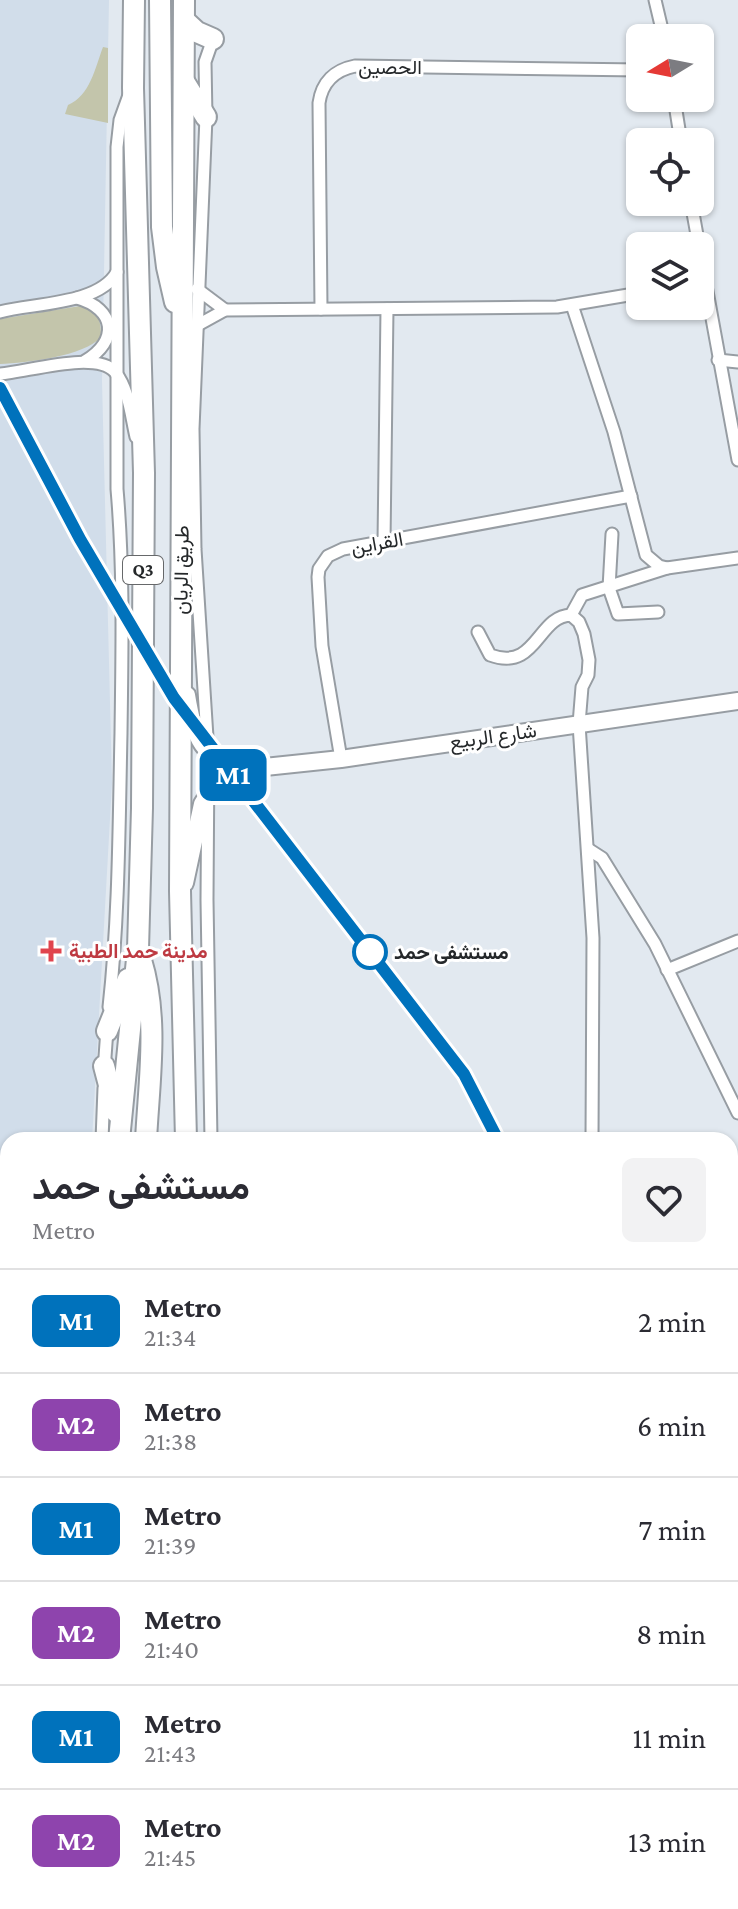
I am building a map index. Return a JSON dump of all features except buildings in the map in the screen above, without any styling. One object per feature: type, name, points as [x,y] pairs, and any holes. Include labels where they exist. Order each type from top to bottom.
[{"type":"highway","name":"طريق الريان","points":[[120,1132],[138,949],[142,808],[144,473],[133,88],[134,0]]},
{"type":"highway","points":[[160,0],[162,227],[167,267],[189,326]]},
{"type":"highway","name":"طريق الريان","points":[[186,1132],[180,891],[180,662],[189,326],[184,80],[187,9]]},
{"type":"highway","points":[[187,9],[197,32],[213,39]]},
{"type":"highway","points":[[184,80],[206,117]]},
{"type":"highway","points":[[107,1031],[138,949]]},
{"type":"highway","points":[[138,949],[149,986],[152,1025],[146,1132]]},
{"type":"highway","points":[[104,1066],[118,1132]]},
{"type":"street","points":[[655,0],[662,22]]},
{"type":"street","points":[[662,0],[662,22]]},
{"type":"street","name":"طريق الريان","points":[[211,1132],[208,753],[195,549],[189,326],[197,289],[206,117],[205,62],[213,39]]},
{"type":"street","name":"الحصين","points":[[321,309],[319,103],[323,88],[333,75],[355,66],[626,70]]},
{"type":"street","name":"طريق الريان","points":[[102,1132],[120,796],[121,542],[117,489],[116,374],[118,133],[124,106],[133,88]]},
{"type":"street","points":[[0,312],[75,298],[106,287],[117,272]]},
{"type":"street","points":[[197,289],[225,310]]},
{"type":"street","points":[[189,326],[225,310],[572,305],[626,295]]},
{"type":"street","points":[[75,298],[97,306],[109,325],[105,345],[85,361]]},
{"type":"street","points":[[572,305],[614,432],[646,555],[659,566],[667,568]]},
{"type":"street","points":[[384,542],[387,309]]},
{"type":"street","points":[[710,320],[738,460]]},
{"type":"street","points":[[718,360],[738,362]]},
{"type":"street","points":[[0,374],[85,361],[106,365],[116,374],[125,391],[144,473]]},
{"type":"street","name":"القراين","points":[[341,759],[319,613],[319,569],[328,556],[335,551],[631,496]]},
{"type":"street","points":[[612,534],[609,588],[618,614],[658,612]]},
{"type":"street","points":[[571,615],[582,595],[667,568],[738,558]]},
{"type":"street","points":[[478,632],[490,655],[497,658],[518,656],[530,651],[547,627],[562,615],[571,615],[579,622],[589,660],[582,687],[579,724],[593,938],[592,1132]]},
{"type":"street","points":[[180,662],[194,731],[208,753]]},
{"type":"street","name":"شارع الربيع","points":[[209,793],[224,776],[249,768],[341,759],[738,701]]},
{"type":"street","name":"شارع الربيع","points":[[208,753],[231,764],[249,768]]},
{"type":"street","points":[[180,891],[189,868],[198,817],[209,793]]},
{"type":"street","points":[[588,849],[602,858],[655,944],[738,1113]]},
{"type":"street","points":[[667,970],[738,941]]},
{"type":"shaded area","name":"مدينة حمد الطبية","points":[[0,0],[109,0],[102,381],[112,783],[92,1132],[0,1132]]},
{"type":"green space","points":[[103,47],[108,48],[108,123],[65,114],[68,105],[87,88]]},
{"type":"green space","points":[[80,306],[91,310],[99,320],[101,337],[93,344],[69,354],[0,364],[0,319]]},
{"type":"metro line","name":"M1","points":[[0,388],[80,539],[174,698],[464,1074],[494,1132]]},
{"type":"place","name":"مدينة حمد الطبية","points":[[51,951]]},
{"type":"place","name":"مستشفى حمد","points":[[370,952]]}]
